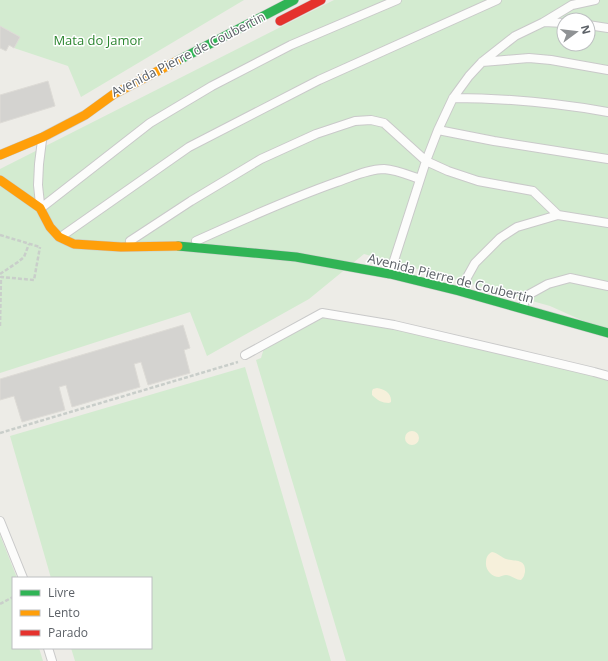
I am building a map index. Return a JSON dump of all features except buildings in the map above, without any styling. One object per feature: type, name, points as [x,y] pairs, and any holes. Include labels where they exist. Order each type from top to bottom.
[{"type":"street","name":"Avenida Pierre de Coubertin","points":[[0,155],[43,137],[85,115],[114,94],[294,0]]},
{"type":"street","name":"Avenida Pierre de Coubertin","points":[[273,25],[321,0]]},
{"type":"street","name":"Avenida Pierre de Coubertin","points":[[85,115],[107,109]]},
{"type":"street","points":[[0,180],[40,208],[50,227],[59,237]]},
{"type":"street","name":"Avenida Pierre de Coubertin","points":[[59,237],[74,244],[121,247],[184,246],[296,257],[390,274],[459,291],[608,333]]},
{"type":"lane","points":[[40,208],[150,123],[212,86],[291,45],[397,0]]},
{"type":"lane","points":[[59,237],[189,147],[319,80],[497,0]]},
{"type":"lane","points":[[390,274],[426,161],[438,130],[453,98],[468,76],[482,62],[515,36],[544,22],[572,5],[595,0]]},
{"type":"lane","points":[[544,22],[556,23]]},
{"type":"lane","points":[[596,26],[608,28]]},
{"type":"lane","points":[[482,62],[528,58],[551,60],[608,70]]},
{"type":"lane","points":[[453,98],[482,98],[568,106],[608,112]]},
{"type":"lane","points":[[121,247],[190,201],[261,159],[316,134],[355,120],[371,120],[384,123],[426,161],[448,171],[478,181],[533,191],[558,215]]},
{"type":"lane","points":[[438,130],[494,141],[608,159]]},
{"type":"lane","points":[[40,208],[38,185],[43,137]]},
{"type":"lane","points":[[184,246],[272,208],[372,170],[385,169],[397,171],[420,179]]},
{"type":"lane","points":[[459,291],[475,263],[500,238],[517,227],[558,215],[608,223]]},
{"type":"lane","points":[[521,309],[528,295],[548,284],[570,278],[608,286]]},
{"type":"lane","points":[[245,355],[322,313],[394,325],[608,376]]},
{"type":"lane","points":[[0,521],[23,577]]},
{"type":"lane","points":[[48,649],[52,661]]},
{"type":"path","points":[[0,235],[40,247],[59,237]]},
{"type":"path","points":[[0,274],[24,257],[28,244]]},
{"type":"path","points":[[0,326],[1,277],[34,280],[40,247]]},
{"type":"path","points":[[0,433],[239,362],[245,355]]},
{"type":"path","points":[[0,604],[12,598]]},
{"type":"green space","name":"Mata do Jamor","points":[[0,0],[244,0],[81,97],[68,66],[14,48],[20,37],[0,26]]},
{"type":"green space","points":[[334,0],[608,0],[608,332],[550,306],[364,254],[309,299],[207,356],[190,312],[0,373],[0,169]]},
{"type":"green space","points":[[322,317],[373,324],[594,375],[608,380],[608,661],[346,661],[256,360],[261,358],[264,348]]},
{"type":"green space","points":[[245,367],[331,661],[75,661],[71,649],[152,649],[152,577],[51,577],[10,436]]},
{"type":"green space","points":[[0,535],[17,577],[12,577],[12,649],[39,649],[43,661],[0,661]]},
{"type":"sand","points":[[373,389],[382,389],[389,394],[391,402],[382,402],[372,395]]},
{"type":"sand","points":[[409,431],[415,431],[419,435],[419,441],[415,445],[409,445],[405,441],[405,435]]},
{"type":"sand","points":[[492,552],[506,559],[519,561],[524,564],[525,572],[522,579],[519,580],[508,575],[496,577],[492,574],[487,568],[486,559]]},
{"type":"traffic: fast","points":[[177,61],[294,0]]},
{"type":"traffic: fast","points":[[178,246],[296,257],[390,274],[459,291],[608,333]]},
{"type":"traffic: slow","points":[[0,155],[43,137],[85,115],[114,94],[177,61]]},
{"type":"traffic: slow","points":[[0,180],[40,208],[50,227],[59,237],[74,244],[121,247],[178,246]]},
{"type":"traffic: jam","points":[[280,21],[321,0]]}]
